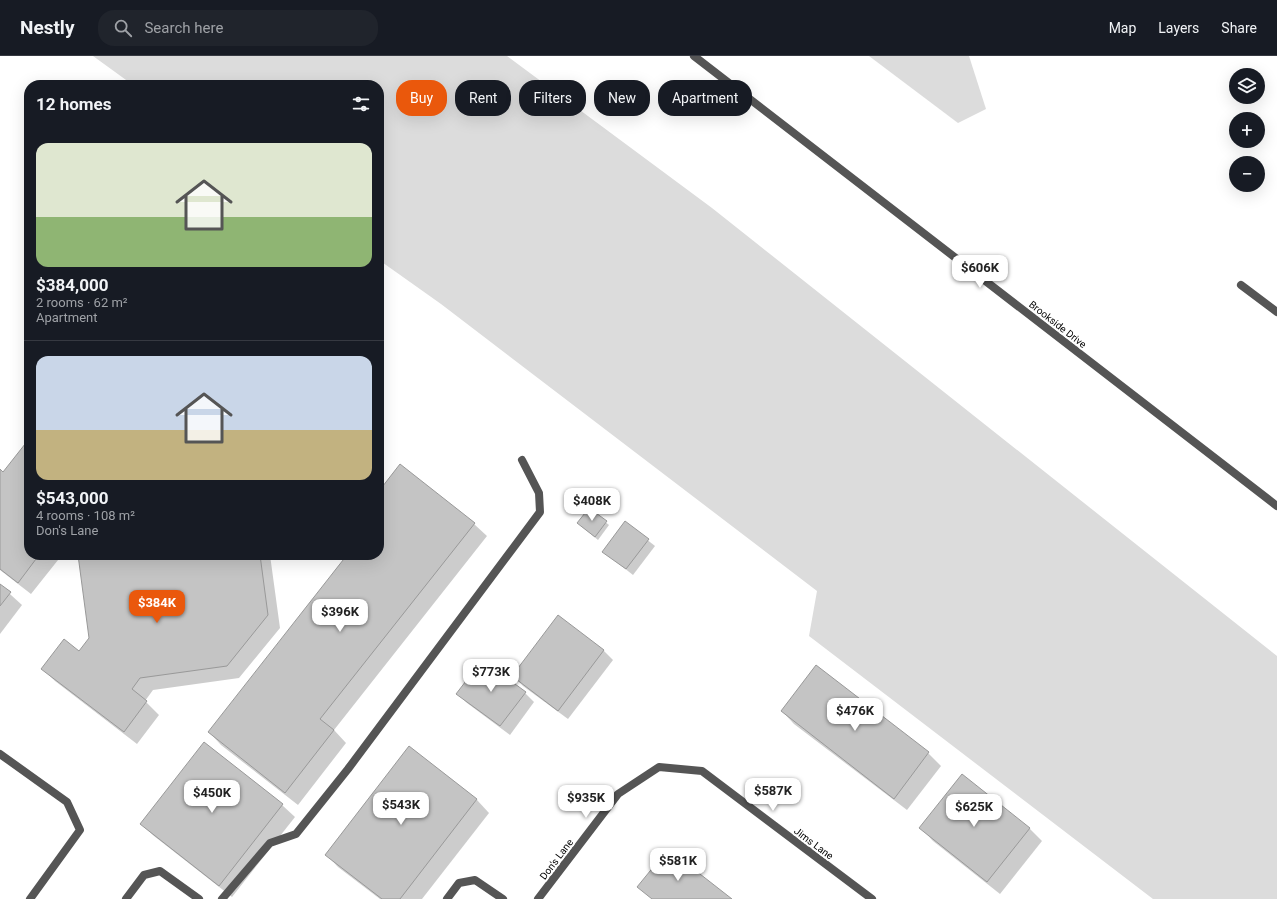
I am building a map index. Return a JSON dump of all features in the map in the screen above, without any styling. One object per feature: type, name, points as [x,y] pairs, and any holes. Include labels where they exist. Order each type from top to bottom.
[{"type":"street","name":"Brookside Drive","points":[[694,56],[1277,506]]},
{"type":"street","points":[[1241,285],[1277,312]]},
{"type":"street","points":[[222,899],[270,843],[296,834],[348,769],[540,512],[539,493],[522,460]]},
{"type":"street","points":[[0,754],[67,802],[80,830],[30,899]]},
{"type":"street","name":"Don's Lane","points":[[538,899],[618,794],[659,766]]},
{"type":"street","name":"Jims Lane","points":[[659,766],[702,771],[872,899]]},
{"type":"street","points":[[126,899],[144,875],[160,872],[198,899]]},
{"type":"street","points":[[447,899],[459,883],[475,880],[503,899]]},
{"type":"shaded area","points":[[93,56],[507,56],[539,80],[519,80],[519,116],[586,116],[586,115],[712,208],[1277,656],[1277,899],[1153,899],[809,636],[817,591],[441,304],[384,264],[384,80],[126,80]]},
{"type":"shaded area","points":[[869,56],[969,56],[986,109],[958,123]]},
{"type":"building","points":[[24,445],[24,560],[35,560],[18,583],[0,569],[0,469],[3,472]]},
{"type":"building","points":[[400,464],[475,523],[320,719],[334,730],[285,793],[208,732],[343,560],[384,560],[384,485]]},
{"type":"building","points":[[589,508],[607,521],[595,537],[577,523]]},
{"type":"building","points":[[625,521],[649,539],[626,569],[602,552]]},
{"type":"building","points":[[79,560],[261,560],[268,615],[227,666],[140,678],[132,689],[147,701],[124,732],[41,669],[64,639],[79,651],[89,638]]},
{"type":"building","points":[[0,584],[11,592],[0,606]]},
{"type":"building","points":[[558,615],[604,650],[558,711],[512,676]]},
{"type":"building","points":[[482,660],[526,692],[500,726],[456,694]]},
{"type":"building","points":[[816,665],[929,752],[894,799],[781,711]]},
{"type":"building","points":[[204,742],[283,804],[219,886],[140,824]]},
{"type":"building","points":[[409,746],[477,799],[400,899],[382,899],[325,855]]},
{"type":"building","points":[[962,774],[1030,828],[987,882],[919,828]]},
{"type":"building","points":[[668,849],[732,899],[652,899],[637,887]]}]
